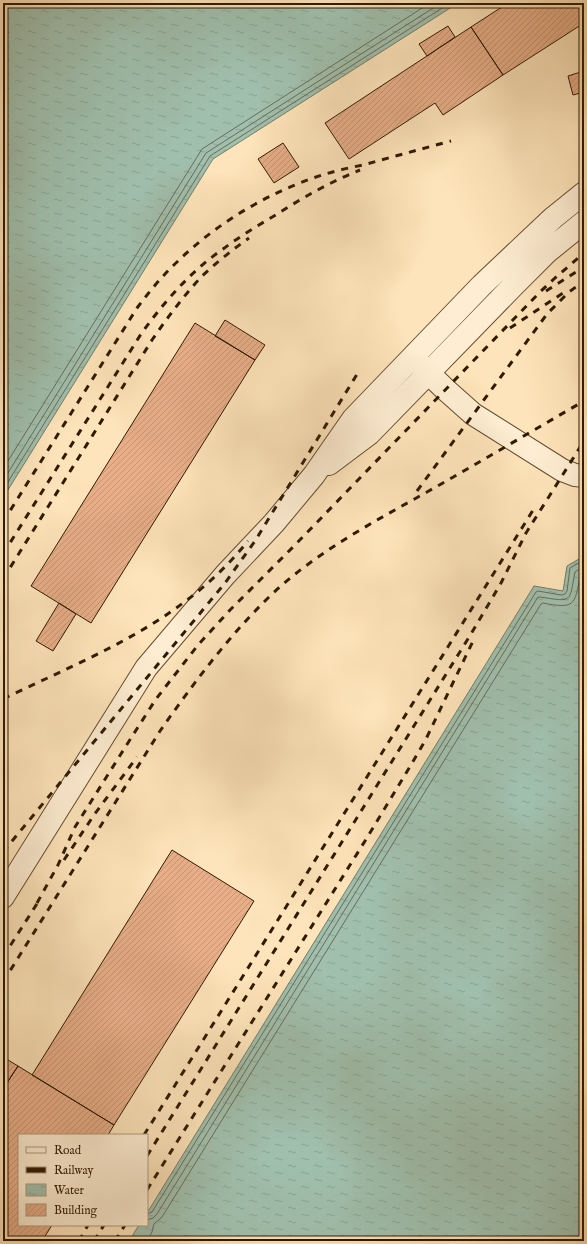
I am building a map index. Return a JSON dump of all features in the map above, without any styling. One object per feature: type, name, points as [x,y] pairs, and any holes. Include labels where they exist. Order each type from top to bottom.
[{"type":"lane","points":[[3,897],[146,668],[225,575],[274,523],[314,475],[353,419],[482,285],[553,218],[584,193]]},
{"type":"lane","points":[[314,475],[369,434],[536,263],[576,227],[584,222]]},
{"type":"lane","points":[[413,358],[428,374],[473,414],[562,470],[584,476]]},
{"type":"water","points":[[3,3],[458,3],[213,159],[3,498]]},
{"type":"water","points":[[584,556],[584,1241],[129,1241],[138,1226],[148,1226],[148,1211],[534,586],[563,591],[567,566]]},
{"type":"building","points":[[508,3],[584,3],[584,23],[503,75],[471,27]]},
{"type":"building","points":[[448,26],[455,37],[427,56],[419,44]]},
{"type":"building","points":[[471,27],[503,75],[443,115],[435,103],[349,159],[325,123]]},
{"type":"building","points":[[584,71],[584,92],[573,95],[568,76]]},
{"type":"building","points":[[283,143],[299,167],[274,183],[258,159]]},
{"type":"building","points":[[225,320],[265,345],[255,360],[215,336]]},
{"type":"building","points":[[195,323],[255,360],[91,623],[31,586]]},
{"type":"building","points":[[59,603],[76,614],[53,651],[36,641]]},
{"type":"building","points":[[172,850],[254,901],[114,1125],[32,1075]]},
{"type":"building","points":[[3,1057],[18,1066],[3,1089]]},
{"type":"building","points":[[18,1066],[114,1125],[109,1134],[18,1134],[18,1226],[51,1226],[42,1241],[3,1241],[3,1089]]},
{"type":"railway","points":[[3,522],[137,308],[171,267],[192,248],[224,223],[242,212],[297,184],[333,172],[451,141]]},
{"type":"railway","points":[[3,554],[141,334],[178,288],[211,258],[242,236],[316,191],[360,170]]},
{"type":"railway","points":[[3,579],[163,324],[201,277],[249,238]]},
{"type":"railway","points":[[37,903],[58,865],[75,827],[156,699],[198,645],[230,610],[540,292],[584,253]]},
{"type":"railway","points":[[546,291],[584,267]]},
{"type":"railway","points":[[417,491],[547,314],[569,292],[584,281]]},
{"type":"railway","points":[[510,328],[563,293]]},
{"type":"railway","points":[[3,852],[225,583],[255,541],[359,371]]},
{"type":"railway","points":[[3,982],[160,731],[187,693],[248,618],[282,585],[316,558],[334,546],[584,401]]},
{"type":"railway","points":[[148,1154],[471,634],[501,583],[526,533],[584,441]]},
{"type":"railway","points":[[145,1134],[535,507]]},
{"type":"railway","points":[[3,699],[103,651],[135,634],[165,615],[195,594],[222,570],[248,541]]},
{"type":"railway","points":[[148,1188],[411,765],[426,739],[474,639]]},
{"type":"railway","points":[[64,860],[94,815],[137,757]]},
{"type":"railway","points":[[3,957],[40,899]]},
{"type":"railway","points":[[79,1241],[87,1226]]},
{"type":"railway","points":[[94,1241],[103,1226]]},
{"type":"railway","points":[[115,1241],[124,1226]]}]
